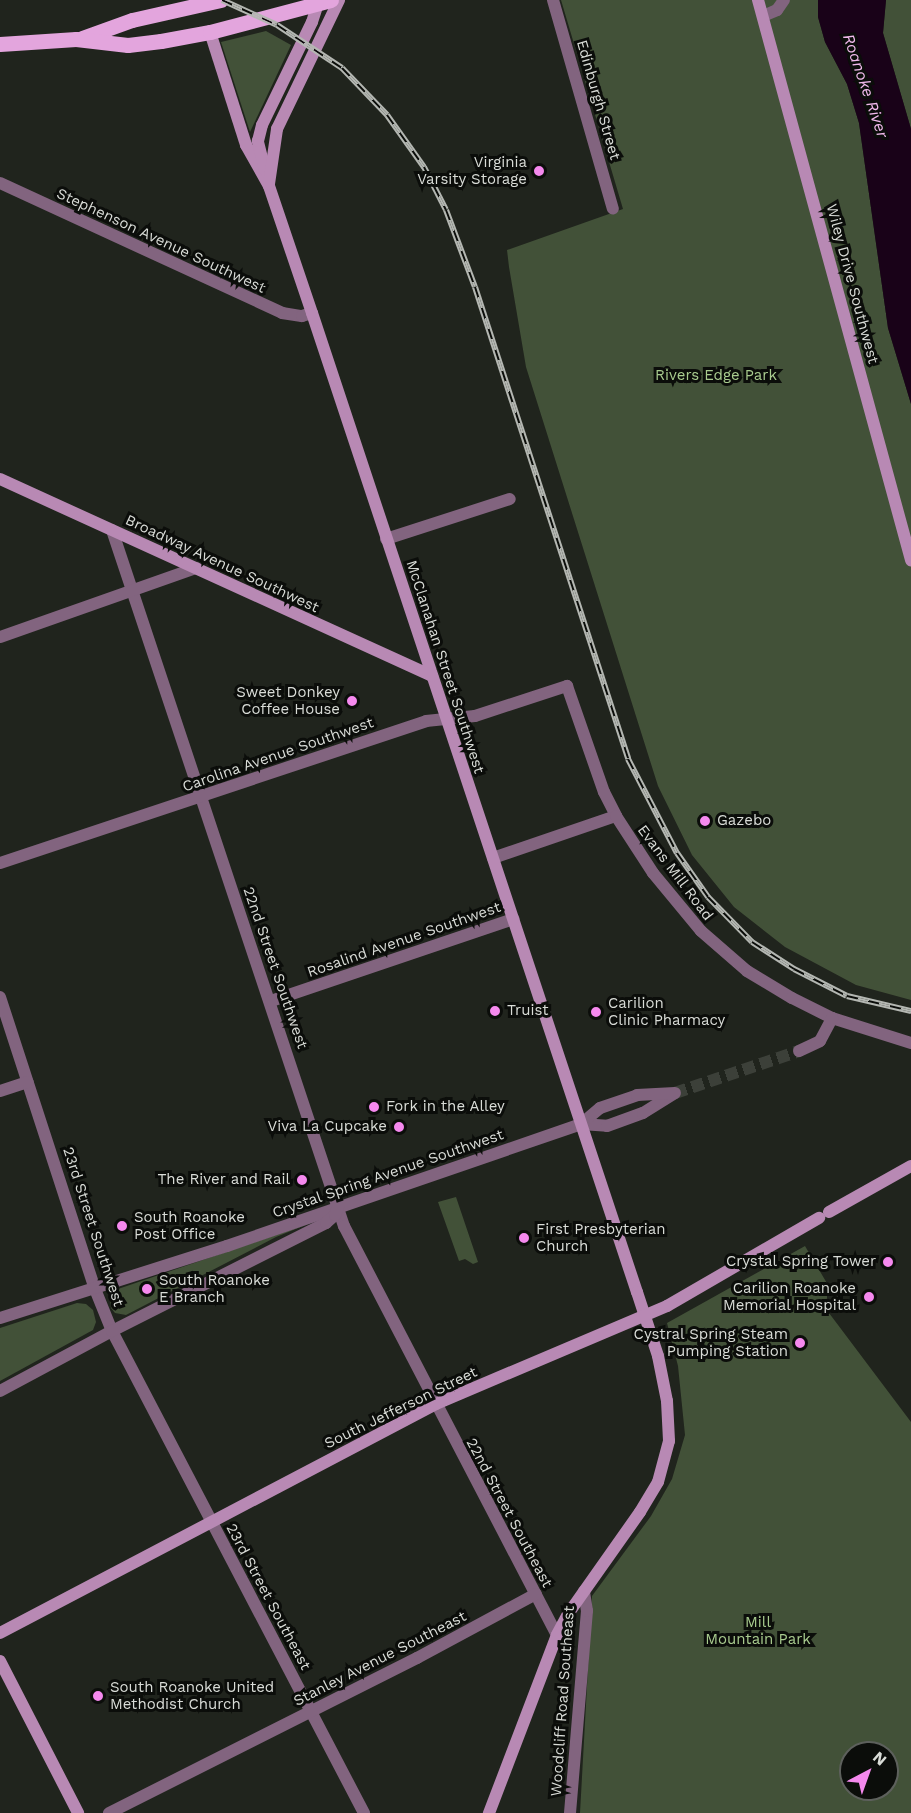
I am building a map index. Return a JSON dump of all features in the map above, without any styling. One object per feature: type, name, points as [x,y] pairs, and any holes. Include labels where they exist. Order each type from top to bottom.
[{"type":"main road","points":[[76,39],[132,20],[220,0]]},
{"type":"main road","points":[[0,44],[76,39],[128,45],[210,32],[322,1]]},
{"type":"street","points":[[269,186],[277,129],[339,0]]},
{"type":"street","name":"Edinburgh Street","points":[[553,0],[613,209]]},
{"type":"street","name":"Wiley Drive Southwest","points":[[758,0],[911,560]]},
{"type":"street","points":[[763,16],[777,10],[784,0]]},
{"type":"street","points":[[269,186],[258,141],[262,125],[322,1]]},
{"type":"street","name":"McClanahan Street Southwest","points":[[210,32],[246,145],[269,186],[312,313],[658,1356],[667,1401],[670,1431],[666,1458],[650,1497],[584,1591],[557,1635],[489,1813]]},
{"type":"street","name":"Stephenson Avenue Southwest","points":[[0,183],[282,313],[302,316],[312,313]]},
{"type":"street","name":"Broadway Avenue Southwest","points":[[0,479],[432,676]]},
{"type":"street","points":[[386,539],[510,499]]},
{"type":"street","name":"22nd Street Southwest","points":[[112,530],[200,797],[271,1001],[344,1226],[436,1404]]},
{"type":"street","points":[[0,637],[196,568]]},
{"type":"street","name":"Carolina Avenue Southwest","points":[[0,863],[426,721],[475,716],[567,686]]},
{"type":"street","name":"Evans Mill Road","points":[[567,686],[604,792],[616,816],[653,873],[701,932],[747,971],[832,1018],[911,1043]]},
{"type":"street","points":[[493,858],[616,816]]},
{"type":"street","name":"Rosalind Avenue Southwest","points":[[271,1001],[513,920]]},
{"type":"street","name":"23rd Street Southwest","points":[[0,997],[95,1289],[112,1331],[212,1522]]},
{"type":"street","points":[[799,1051],[820,1041],[832,1018]]},
{"type":"street","points":[[0,1091],[28,1082]]},
{"type":"street","points":[[675,1093],[643,1113],[607,1126],[581,1124],[600,1108],[637,1095],[675,1093]]},
{"type":"street","name":"Crystal Spring Avenue Southwest","points":[[0,1318],[95,1289],[581,1124]]},
{"type":"street","name":"South Jefferson Street","points":[[0,1633],[436,1404],[667,1306],[911,1166]]},
{"type":"street","points":[[0,1391],[112,1331],[326,1223],[335,1215],[338,1207]]},
{"type":"street","name":"22nd Street Southeast","points":[[436,1404],[557,1635]]},
{"type":"street","name":"23rd Street Southeast","points":[[212,1522],[364,1813]]},
{"type":"street","name":"Woodcliff Road Southeast","points":[[570,1813],[587,1611],[584,1591]]},
{"type":"street","name":"Stanley Avenue Southeast","points":[[109,1813],[310,1712],[536,1594]]},
{"type":"street","points":[[0,1661],[78,1813]]},
{"type":"green space","name":"Rivers Edge Park","points":[[561,0],[818,0],[818,17],[825,42],[847,84],[859,123],[888,328],[911,404],[911,1000],[856,985],[785,947],[734,907],[692,855],[658,786],[526,367],[509,267],[507,250],[623,209]]},
{"type":"green space","points":[[886,0],[911,0],[911,129],[883,33]]},
{"type":"green space","points":[[266,31],[291,45],[250,132],[221,42]]},
{"type":"green space","points":[[456,1197],[478,1262],[473,1264],[465,1259],[459,1261],[438,1202]]},
{"type":"green space","points":[[308,1224],[276,1237],[126,1315],[115,1313],[111,1308],[110,1298],[118,1289]]},
{"type":"green space","name":"Mill Mountain Park","points":[[805,1246],[828,1285],[826,1309],[911,1422],[911,1813],[580,1813],[592,1596],[651,1516],[672,1479],[685,1435],[678,1366],[667,1323]]},
{"type":"green space","points":[[77,1303],[86,1304],[93,1310],[96,1322],[93,1330],[0,1381],[0,1328]]},
{"type":"water","name":"Roanoke River","points":[[818,0],[886,0],[883,33],[911,129],[911,404],[888,328],[859,123],[847,84],[825,42],[818,17]]},
{"type":"tunnel","points":[[675,1093],[799,1051]]},
{"type":"railway","points":[[222,0],[277,25],[342,68],[387,115],[424,167],[446,210],[475,287],[628,759],[677,853],[708,897],[752,942],[794,969],[847,996],[911,1011]]},
{"type":"place","name":"Virginia Varsity Storage","points":[[539,171]]},
{"type":"place","name":"Sweet Donkey Coffee House","points":[[352,701]]},
{"type":"place","name":"Gazebo","points":[[705,821]]},
{"type":"place","name":"Truist","points":[[495,1011]]},
{"type":"place","name":"Carilion Clinic Pharmacy","points":[[596,1012]]},
{"type":"place","name":"Fork in the Alley","points":[[374,1107]]},
{"type":"place","name":"Viva La Cupcake","points":[[399,1127]]},
{"type":"place","name":"The River and Rail","points":[[302,1180]]},
{"type":"place","name":"South Roanoke Post Office","points":[[122,1226]]},
{"type":"place","name":"First Presbyterian Church","points":[[524,1238]]},
{"type":"place","name":"Crystal Spring Tower","points":[[888,1262]]},
{"type":"place","name":"South Roanoke E Branch","points":[[147,1289]]},
{"type":"place","name":"Carilion Roanoke Memorial Hospital","points":[[869,1297]]},
{"type":"place","name":"Cystral Spring Steam Pumping Station","points":[[800,1343]]},
{"type":"place","name":"South Roanoke United Methodist Church","points":[[98,1696]]}]
